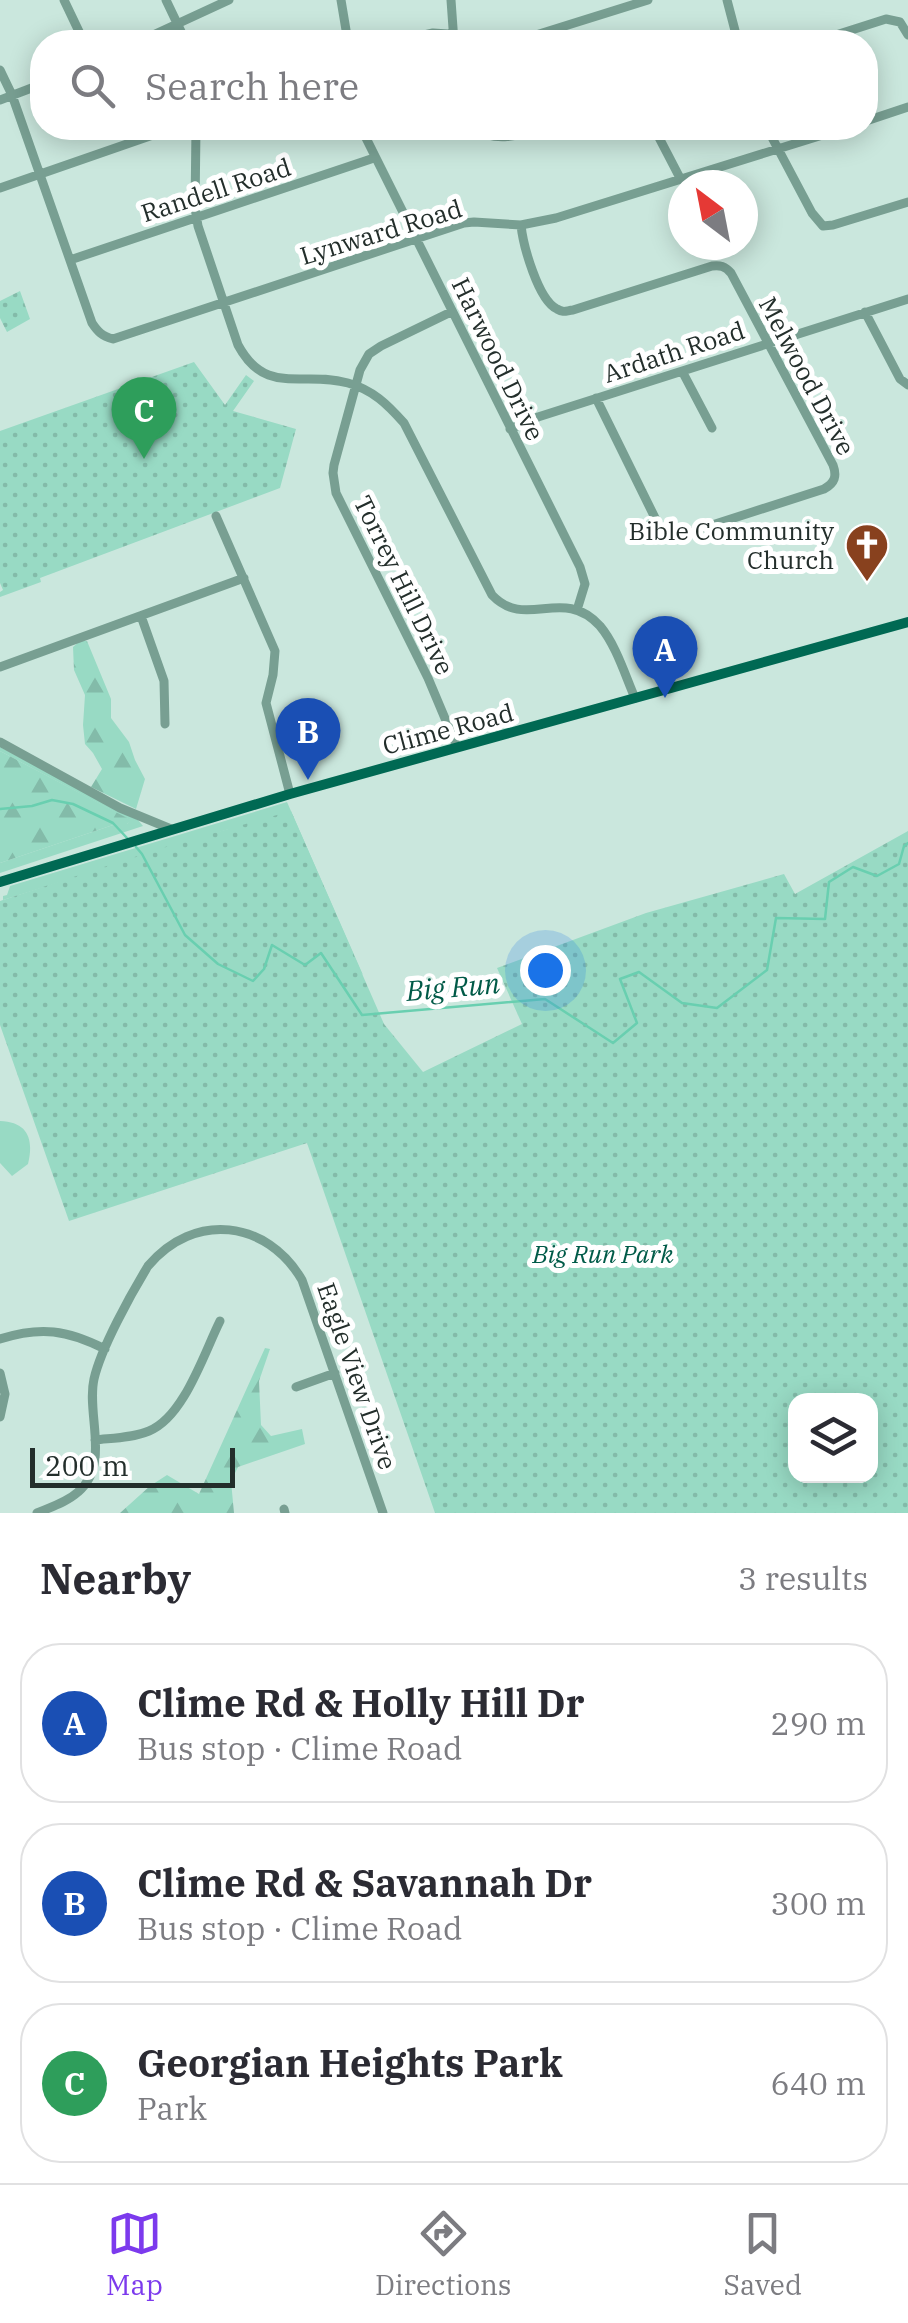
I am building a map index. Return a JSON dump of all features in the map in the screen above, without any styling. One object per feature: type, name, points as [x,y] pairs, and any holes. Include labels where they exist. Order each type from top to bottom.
[{"type":"main road","name":"Clime Road","points":[[0,882],[171,828],[908,622]]},
{"type":"street","points":[[64,0],[78,30]]},
{"type":"street","points":[[166,0],[180,30]]},
{"type":"street","points":[[164,30],[229,0]]},
{"type":"street","points":[[341,0],[346,30]]},
{"type":"street","points":[[451,0],[453,30]]},
{"type":"street","points":[[552,30],[648,0]]},
{"type":"street","points":[[727,0],[735,30]]},
{"type":"street","points":[[852,30],[886,19],[900,22],[908,35]]},
{"type":"street","points":[[0,70],[70,260]]},
{"type":"street","points":[[0,100],[30,89]]},
{"type":"street","points":[[878,117],[908,108]]},
{"type":"street","points":[[0,188],[138,140]]},
{"type":"street","points":[[196,140],[197,217],[247,362],[263,374],[356,386],[384,401],[404,423],[487,588],[499,602],[515,611],[563,606],[592,618],[605,632],[635,698]]},
{"type":"street","name":"Harwood Drive","points":[[366,140],[580,567],[585,584],[577,610]]},
{"type":"street","points":[[660,140],[676,170]]},
{"type":"street","points":[[773,140],[823,226],[908,202]]},
{"type":"street","name":"Lynward Road","points":[[706,170],[804,140]]},
{"type":"street","name":"Randell Road","points":[[70,260],[374,158]]},
{"type":"street","name":"Lynward Road","points":[[70,260],[97,331],[104,337],[122,338],[474,222],[521,226],[668,182]]},
{"type":"street","name":"Melwood Drive","points":[[521,226],[525,254],[546,298],[554,308],[566,312],[719,265],[731,273],[833,465],[835,478],[824,489],[668,536],[660,528],[596,398]]},
{"type":"street","name":"Ardath Road","points":[[510,429],[908,299]]},
{"type":"street","name":"Torrey Hill Drive","points":[[451,312],[369,354],[360,370],[334,464],[333,482],[428,678],[457,748]]},
{"type":"street","points":[[865,312],[900,379],[908,385]]},
{"type":"street","points":[[682,370],[712,428]]},
{"type":"street","points":[[216,516],[275,651],[266,704],[290,794]]},
{"type":"street","points":[[0,666],[244,578]]},
{"type":"street","points":[[141,616],[164,681],[165,724]]},
{"type":"street","points":[[0,742],[120,808],[171,828]]},
{"type":"street","name":"Eagle View Drive","points":[[105,1349],[141,1278],[169,1246],[211,1230],[245,1232],[270,1243],[296,1270],[307,1292],[383,1513]]},
{"type":"street","points":[[95,1440],[145,1433],[172,1415],[220,1321]]},
{"type":"street","points":[[0,1339],[52,1331],[81,1337],[105,1349],[92,1387],[94,1463],[84,1485],[66,1500],[37,1513]]},
{"type":"street","points":[[0,1373],[5,1394],[0,1417]]},
{"type":"street","points":[[296,1387],[334,1373]]},
{"type":"green space","points":[[20,291],[30,319],[7,332],[0,318],[0,301]]},
{"type":"green space","points":[[194,362],[225,405],[246,375],[254,381],[233,411],[296,429],[280,488],[40,578],[41,582],[0,597],[0,431]]},
{"type":"green space","points":[[87,641],[111,699],[111,718],[129,742],[145,779],[136,809],[91,787],[102,769],[85,744],[85,695],[74,670],[73,647]]},
{"type":"green space","points":[[0,747],[143,826],[0,873],[0,863],[130,820],[0,751]]},
{"type":"green space","points":[[0,751],[131,820],[0,863]]},
{"type":"green space","points":[[287,802],[363,975],[229,829],[3,900],[10,886]]},
{"type":"green space","name":"Big Run Park","points":[[291,811],[384,1024],[423,1072],[522,1024],[497,968],[646,913],[784,874],[795,894],[908,831],[908,1513],[435,1513],[307,1143],[69,1221],[0,1025],[0,901]]},
{"type":"green space","points":[[0,1121],[23,1128],[29,1140],[28,1164],[12,1176],[0,1163]]},
{"type":"green space","points":[[265,1348],[270,1349],[259,1381],[261,1425],[271,1436],[302,1429],[305,1444],[238,1467],[231,1481],[234,1513],[120,1513],[167,1475],[199,1494]]},
{"type":"waterway","name":"Big Run","points":[[0,809],[52,800],[73,804],[113,823],[127,838]]},
{"type":"waterway","name":"Big Run","points":[[136,847],[185,935],[218,964],[253,981],[264,969],[272,945],[305,965],[321,953],[362,1015],[545,999],[613,1043],[637,1023],[620,979],[639,972],[682,1003],[717,1008],[767,970],[776,918],[825,919],[829,882],[853,867],[877,876],[899,864],[908,843]]},
{"type":"place","name":"Georgian Heights Park","points":[[144,459]]},
{"type":"place","name":"Bible Community Church","points":[[867,583]]},
{"type":"place","name":"Clime Rd & Holly Hill Dr","points":[[665,698]]},
{"type":"place","name":"Clime Rd & Savannah Dr","points":[[308,780]]}]
